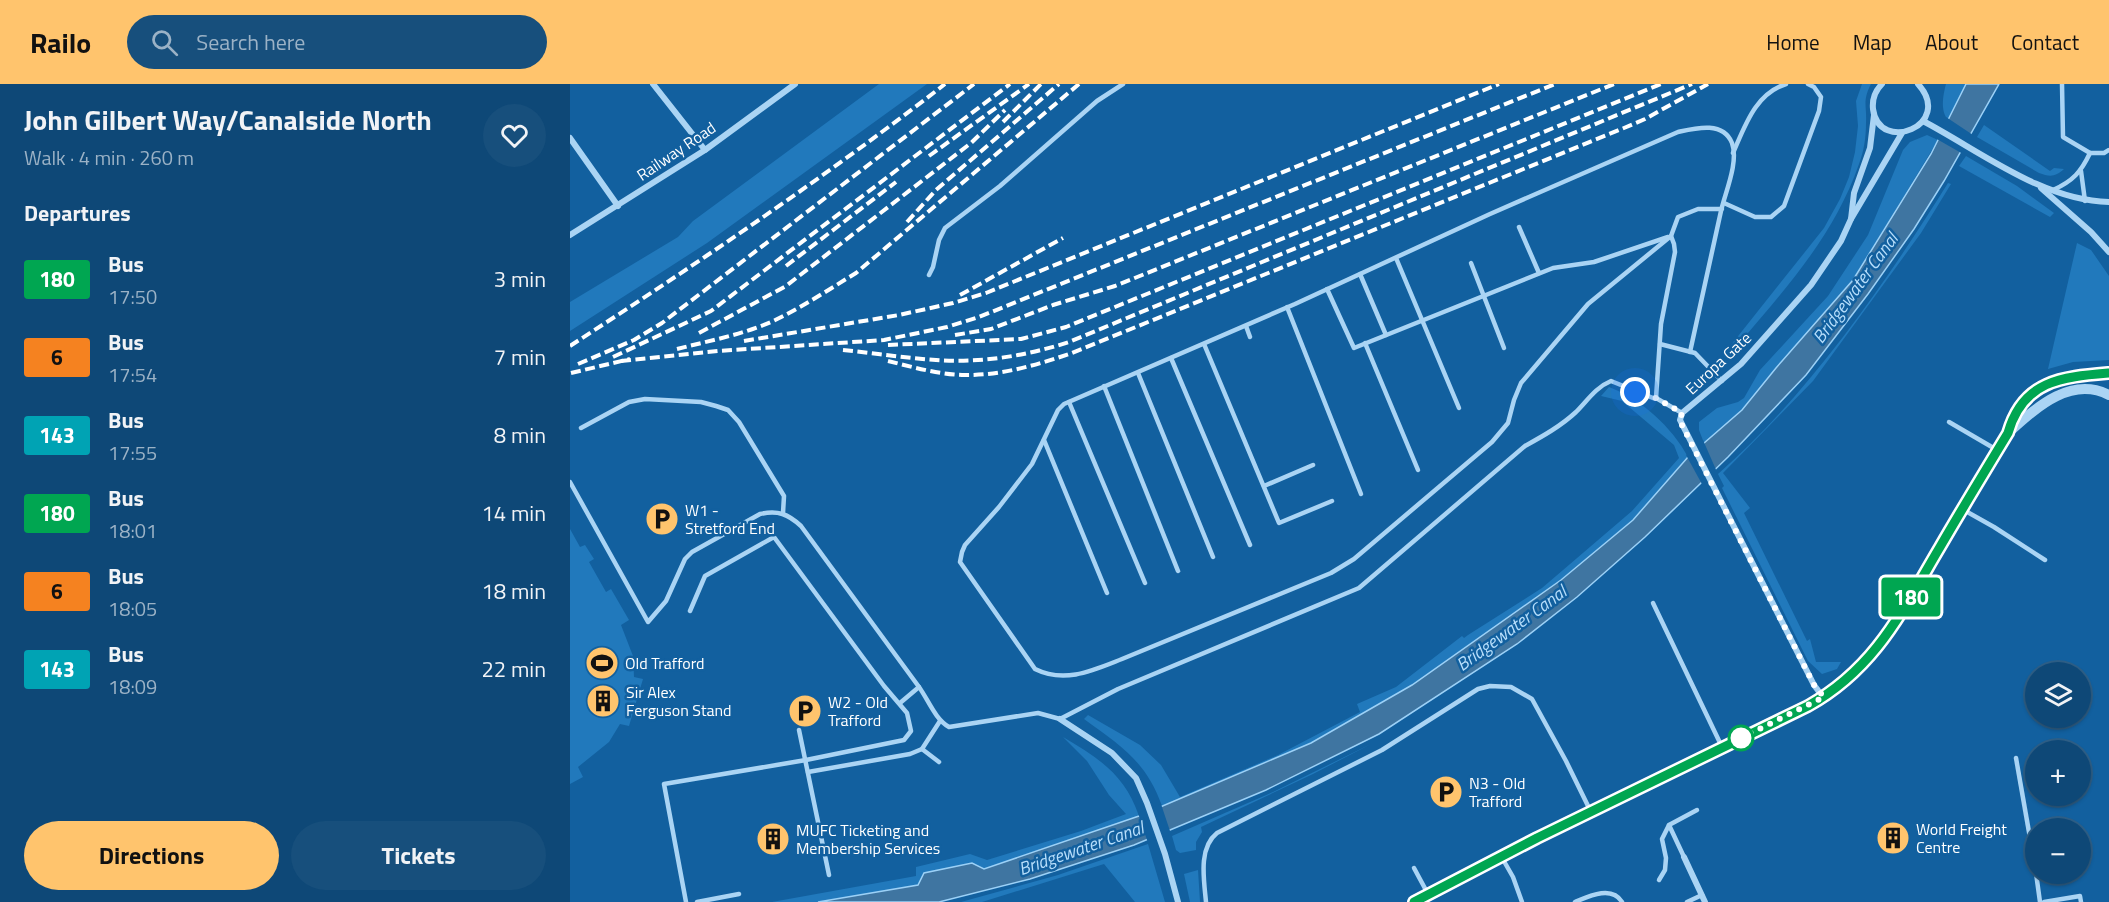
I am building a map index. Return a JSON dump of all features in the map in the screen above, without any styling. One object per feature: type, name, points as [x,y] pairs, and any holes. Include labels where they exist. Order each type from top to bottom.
[{"type":"street","points":[[653,84],[705,150]]},
{"type":"street","name":"Railway Road","points":[[570,236],[705,150],[795,84]]},
{"type":"street","name":"Europa Gate","points":[[1851,219],[1854,193],[1870,148],[1874,97],[1882,84]]},
{"type":"street","points":[[1874,115],[1886,129],[1902,133],[1918,127],[1923,121],[1928,105],[1927,98],[1919,84]]},
{"type":"street","points":[[1923,121],[2036,184],[2085,201],[2109,202]]},
{"type":"street","name":"Europa Gate","points":[[1824,697],[1814,685],[1680,420],[1682,413],[1741,364],[1811,285],[1841,241],[1851,219],[1902,133]]},
{"type":"street","points":[[570,138],[618,206]]},
{"type":"street","points":[[2036,184],[2091,232],[2109,252]]},
{"type":"street","points":[[1414,902],[1501,856],[1824,697],[1852,676],[1880,645],[1903,609],[2008,433],[2012,417],[2031,393],[2064,378],[2109,373]]},
{"type":"street","points":[[2008,433],[2041,404],[2061,393],[2090,390],[2109,396]]},
{"type":"street","points":[[1060,719],[1120,760],[1136,778],[1165,854],[1178,902]]},
{"type":"street","points":[[1684,857],[1705,902]]},
{"type":"lane","points":[[929,275],[939,240],[945,228],[1000,186],[1097,101],[1123,84]]},
{"type":"lane","points":[[1733,153],[1749,116],[1761,100],[1777,87],[1786,84]]},
{"type":"lane","points":[[1690,352],[1723,206],[1730,180],[1733,153],[1731,142],[1723,132],[1705,127],[1678,132],[1490,214],[1245,326],[1068,402],[1058,410],[1032,464],[1014,489],[965,545],[960,562],[1035,669],[1043,673],[1064,676],[1089,672],[1331,573],[1354,559],[1492,442],[1508,423],[1521,383],[1588,304],[1671,236],[1678,217],[1698,209],[1723,206],[1755,217],[1771,217],[1784,206],[1819,111],[1821,97],[1814,87],[1808,84]]},
{"type":"lane","points":[[2062,84],[2063,138],[2090,153],[2104,153],[2109,150]]},
{"type":"lane","points":[[2053,190],[2064,185],[2081,171],[2090,153]]},
{"type":"lane","points":[[2081,171],[2085,201]]},
{"type":"lane","points":[[1519,227],[1539,273]]},
{"type":"lane","points":[[1327,289],[1354,348],[1539,273],[1566,264],[1594,262],[1671,236]]},
{"type":"lane","points":[[1656,398],[1660,344],[1675,252],[1671,236]]},
{"type":"lane","points":[[1396,258],[1460,408]]},
{"type":"lane","points":[[1471,263],[1504,348]]},
{"type":"lane","points":[[1360,274],[1386,335]]},
{"type":"lane","points":[[1287,307],[1361,494]]},
{"type":"lane","points":[[1245,326],[1250,337]]},
{"type":"lane","points":[[1365,343],[1418,470]]},
{"type":"lane","points":[[1204,344],[1280,523],[1332,501]]},
{"type":"lane","points":[[1660,344],[1700,357],[1722,381]]},
{"type":"lane","points":[[1171,358],[1250,545]]},
{"type":"lane","points":[[1138,373],[1213,557]]},
{"type":"lane","points":[[570,482],[648,622],[666,601],[685,559],[692,552],[760,514],[783,513],[801,526],[919,687],[940,721],[949,727],[1038,713],[1060,719],[1118,689],[1359,588],[1525,446],[1551,431],[1575,413],[1600,386],[1611,381],[1656,398],[1682,413]]},
{"type":"lane","points":[[1104,386],[1178,571]]},
{"type":"lane","points":[[581,428],[629,402],[645,399],[701,402],[728,410],[739,422],[784,496],[783,513]]},
{"type":"lane","points":[[1068,402],[1145,583]]},
{"type":"lane","points":[[1949,422],[1998,450]]},
{"type":"lane","points":[[1044,440],[1107,593]]},
{"type":"lane","points":[[1264,486],[1313,465]]},
{"type":"lane","points":[[1962,510],[1994,527],[2045,560]]},
{"type":"lane","points":[[686,902],[664,784],[904,740],[911,730],[908,713],[884,686],[774,537],[705,576],[690,611]]},
{"type":"lane","points":[[1653,603],[1722,747]]},
{"type":"lane","points":[[1206,902],[1203,878],[1205,849],[1211,838],[1382,750],[1478,689],[1490,686],[1511,687],[1532,699],[1545,720],[1591,812]]},
{"type":"lane","points":[[900,703],[919,687]]},
{"type":"lane","points":[[808,772],[910,754],[922,749],[940,721]]},
{"type":"lane","points":[[800,730],[829,875]]},
{"type":"lane","points":[[922,749],[939,762]]},
{"type":"lane","points":[[2016,758],[2026,818]]},
{"type":"lane","points":[[1659,880],[1665,870],[1666,858],[1662,839],[1669,825],[1696,810]]},
{"type":"lane","points":[[1669,825],[1684,857]]},
{"type":"lane","points":[[1501,856],[1513,876],[1522,902]]},
{"type":"lane","points":[[1414,868],[1428,894]]},
{"type":"lane","points":[[2038,884],[2042,902],[2080,896],[2081,902]]},
{"type":"lane","points":[[1575,902],[1594,894],[1609,893],[1620,897],[1622,902]]},
{"type":"lane","points":[[697,902],[739,894]]},
{"type":"lane","points":[[1687,902],[1702,895]]},
{"type":"shaded area","points":[[879,84],[927,84],[707,243],[570,331],[570,302],[678,237],[693,221]]},
{"type":"shaded area","points":[[1862,84],[1871,84],[1866,99],[1865,139],[1849,190],[1822,238],[1791,282],[1738,345],[1731,345],[1824,228],[1840,199],[1849,177],[1855,152],[1858,126],[1856,101]]},
{"type":"shaded area","points":[[1946,84],[1966,84],[1948,120],[1943,108]]},
{"type":"shaded area","points":[[1984,125],[2050,171],[2054,168],[2064,169],[2052,175],[2039,173],[1977,137]]},
{"type":"shaded area","points":[[1927,135],[1938,140],[1853,280],[1742,410],[1704,443],[1699,430],[1699,422],[1717,408],[1744,398],[1760,370],[1828,296],[1868,235],[1903,150],[1910,142]]},
{"type":"shaded area","points":[[1966,156],[2017,186],[2054,213],[2050,217],[1959,166]]},
{"type":"shaded area","points":[[1948,183],[1951,184],[1921,233],[1813,381],[1723,473],[1750,508],[1744,513],[1807,641],[1810,639],[1816,662],[1841,662],[1837,669],[1822,674],[1808,661],[1722,488],[1724,486],[1718,474],[1751,443],[1814,374],[1871,299]]},
{"type":"shaded area","points":[[2077,243],[2091,250],[2109,276],[2109,360],[2073,362],[2048,369]]},
{"type":"shaded area","points":[[1609,387],[1633,399],[1654,415],[1673,435],[1688,457],[1633,520],[1561,580],[1412,685],[1311,743],[1162,806],[1156,790],[1140,766],[1121,747],[1084,719],[1088,715],[1140,745],[1161,765],[1180,797],[1278,755],[1360,712],[1357,704],[1396,687],[1462,636],[1464,638],[1542,588],[1632,511],[1679,458],[1674,445],[1622,401],[1601,396]]},
{"type":"shaded area","name":"Old Trafford","points":[[570,529],[580,547],[585,545],[594,559],[589,562],[606,592],[611,589],[629,620],[621,625],[633,656],[634,677],[643,679],[629,726],[620,724],[609,742],[578,767],[583,777],[570,784]]},
{"type":"shaded area","points":[[1063,737],[1088,752],[1109,769],[1126,789],[1139,816],[984,870],[924,873],[918,885],[818,902],[772,902],[916,876],[916,867],[970,854],[987,860],[1081,831],[1126,814],[1109,795],[1087,761]]},
{"type":"shaded area","points":[[1371,744],[1313,774],[1201,827],[1202,832],[1196,842],[1196,850],[1180,853],[1176,850],[1172,836],[1273,792]]},
{"type":"shaded area","points":[[1148,844],[1165,902],[1135,902],[1104,864],[982,902],[961,902],[1058,875]]},
{"type":"shaded area","points":[[1198,870],[1200,902],[1190,902],[1184,874]]},
{"type":"water","name":"Bridgewater Canal","points":[[1966,84],[1999,84],[1914,229],[1806,375],[1728,457],[1645,537],[1577,597],[1517,644],[1379,734],[1266,790],[1134,845],[1030,879],[939,902],[818,902],[918,885],[924,873],[972,863],[984,869],[1139,816],[1311,743],[1412,685],[1561,580],[1633,520],[1688,457],[1742,410],[1853,280],[1931,154]]},
{"type":"pier","points":[[1946,117],[1973,135],[1963,154],[1935,138]]},
{"type":"pier","points":[[1703,440],[1717,472],[1703,486],[1686,455]]},
{"type":"pier","points":[[1161,804],[1171,834],[1148,843],[1138,813]]},
{"type":"railway","points":[[570,346],[760,219],[945,84]]},
{"type":"railway","points":[[578,364],[634,340],[662,323],[974,84]]},
{"type":"railway","points":[[613,357],[711,311],[1010,84]]},
{"type":"railway","points":[[929,156],[1029,84]]},
{"type":"railway","points":[[1003,122],[1041,84]]},
{"type":"railway","points":[[907,222],[936,190],[1059,84]]},
{"type":"railway","points":[[677,349],[760,327],[804,305],[856,273],[1079,84]]},
{"type":"railway","points":[[744,341],[899,315],[986,293],[1499,84]]},
{"type":"railway","points":[[621,361],[718,351],[884,340],[947,327],[979,317],[1555,84]]},
{"type":"railway","points":[[955,335],[991,329],[1053,305],[1115,286],[1614,84]]},
{"type":"railway","points":[[888,345],[1021,339],[1066,327],[1661,84]]},
{"type":"railway","points":[[843,350],[953,361],[1020,355],[1069,342],[1692,84]]},
{"type":"railway","points":[[888,361],[943,373],[976,375],[1018,369],[1072,353],[1624,128],[1708,84]]},
{"type":"railway","points":[[699,333],[786,286],[971,143],[1005,110]]},
{"type":"railway","points":[[786,266],[896,182]]},
{"type":"railway","points":[[960,295],[1063,238]]},
{"type":"railway","points":[[571,373],[630,359]]},
{"type":"bus line","name":"180","points":[[1414,902],[1537,838],[1808,706],[1837,689],[1866,662],[1892,628],[2008,433],[2012,417],[2017,409],[2031,393],[2051,382],[2077,375],[2109,373]]},
{"type":"place","name":"W1 - Stretford End","points":[[662,519]]},
{"type":"place","name":"Old Trafford","points":[[602,663]]},
{"type":"place","name":"Sir Alex Ferguson Stand","points":[[603,701]]},
{"type":"place","name":"W2 - Old Trafford","points":[[805,711]]},
{"type":"place","name":"N3 - Old Trafford","points":[[1446,792]]},
{"type":"place","name":"World Freight Centre","points":[[1893,838]]},
{"type":"place","name":"MUFC Ticketing and Membership Services","points":[[773,839]]},
{"type":"route","points":[[1635,392],[1656,398],[1682,413],[1680,420],[1682,425],[1814,685],[1824,697],[1741,738]]}]
